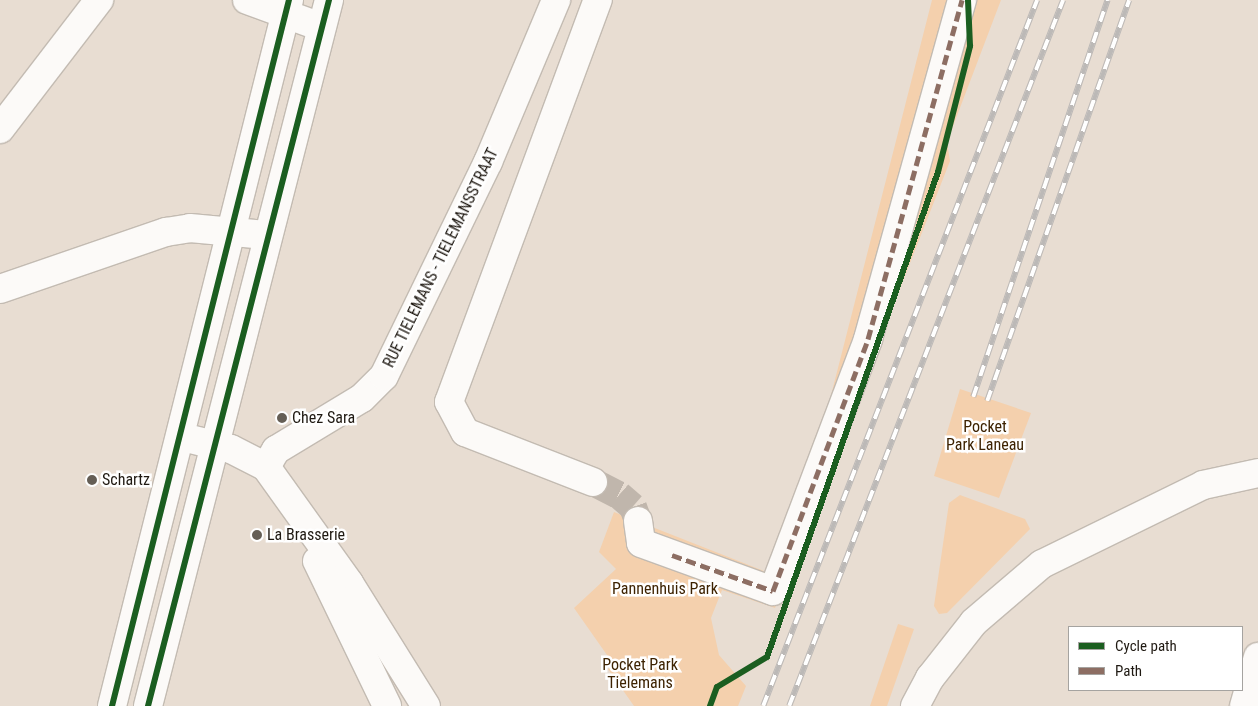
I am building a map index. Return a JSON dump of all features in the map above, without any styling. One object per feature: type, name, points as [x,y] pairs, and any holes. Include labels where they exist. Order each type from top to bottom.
[{"type":"street","points":[[0,129],[99,0]]},
{"type":"street","points":[[247,0],[287,8],[321,27]]},
{"type":"street","points":[[148,706],[216,445],[266,235],[329,0]]},
{"type":"street","name":"RUE TIELEMANS - TIELEMANSSTRAAT","points":[[266,467],[276,450],[362,398],[384,376],[488,162],[556,0]]},
{"type":"street","points":[[592,482],[465,432],[449,402],[598,0]]},
{"type":"street","points":[[638,521],[640,543],[773,591],[868,339],[962,0]]},
{"type":"street","points":[[112,706],[182,437],[230,232],[287,8]]},
{"type":"street","points":[[0,289],[166,232],[190,228],[266,235]]},
{"type":"street","points":[[182,437],[216,445],[266,467],[349,584],[426,706]]},
{"type":"street","points":[[915,706],[952,647],[995,601],[1042,564],[1203,485],[1258,473]]},
{"type":"street","points":[[290,503],[387,706]]},
{"type":"street","points":[[1244,706],[1258,657]]},
{"type":"green space","name":"Pannenhuis Park","points":[[932,0],[1001,0],[947,142],[950,161],[775,608],[722,590],[711,618],[719,655],[746,686],[738,706],[634,706],[608,669],[614,665],[574,608],[616,569],[599,552],[614,512],[769,573],[816,454]]},
{"type":"green space","name":"Pocket Park Laneau","points":[[960,389],[1031,413],[999,498],[934,476]]},
{"type":"green space","points":[[960,495],[1025,519],[1030,529],[947,613],[939,614],[934,606],[949,503]]},
{"type":"green space","points":[[898,624],[914,629],[887,706],[870,706]]},
{"type":"tunnel","points":[[593,482],[619,495],[633,507],[638,521]]},
{"type":"railway","points":[[763,706],[1037,0]]},
{"type":"railway","points":[[789,706],[1063,0]]},
{"type":"railway","points":[[973,397],[1107,0]]},
{"type":"railway","points":[[987,401],[1129,0]]},
{"type":"marked path","points":[[672,555],[773,591],[868,339],[962,0]]},
{"type":"cycle path","points":[[112,706],[289,0]]},
{"type":"cycle path","points":[[148,706],[329,0]]},
{"type":"cycle path","points":[[710,706],[717,687],[767,657],[938,172],[970,46],[968,0]]},
{"type":"place","name":"Chez Sara","points":[[282,418]]},
{"type":"place","name":"Schartz","points":[[92,480]]},
{"type":"place","name":"La Brasserie","points":[[257,535]]},
{"type":"park label","name":"Pocket Park Tielemans","points":[[640,674]]}]
